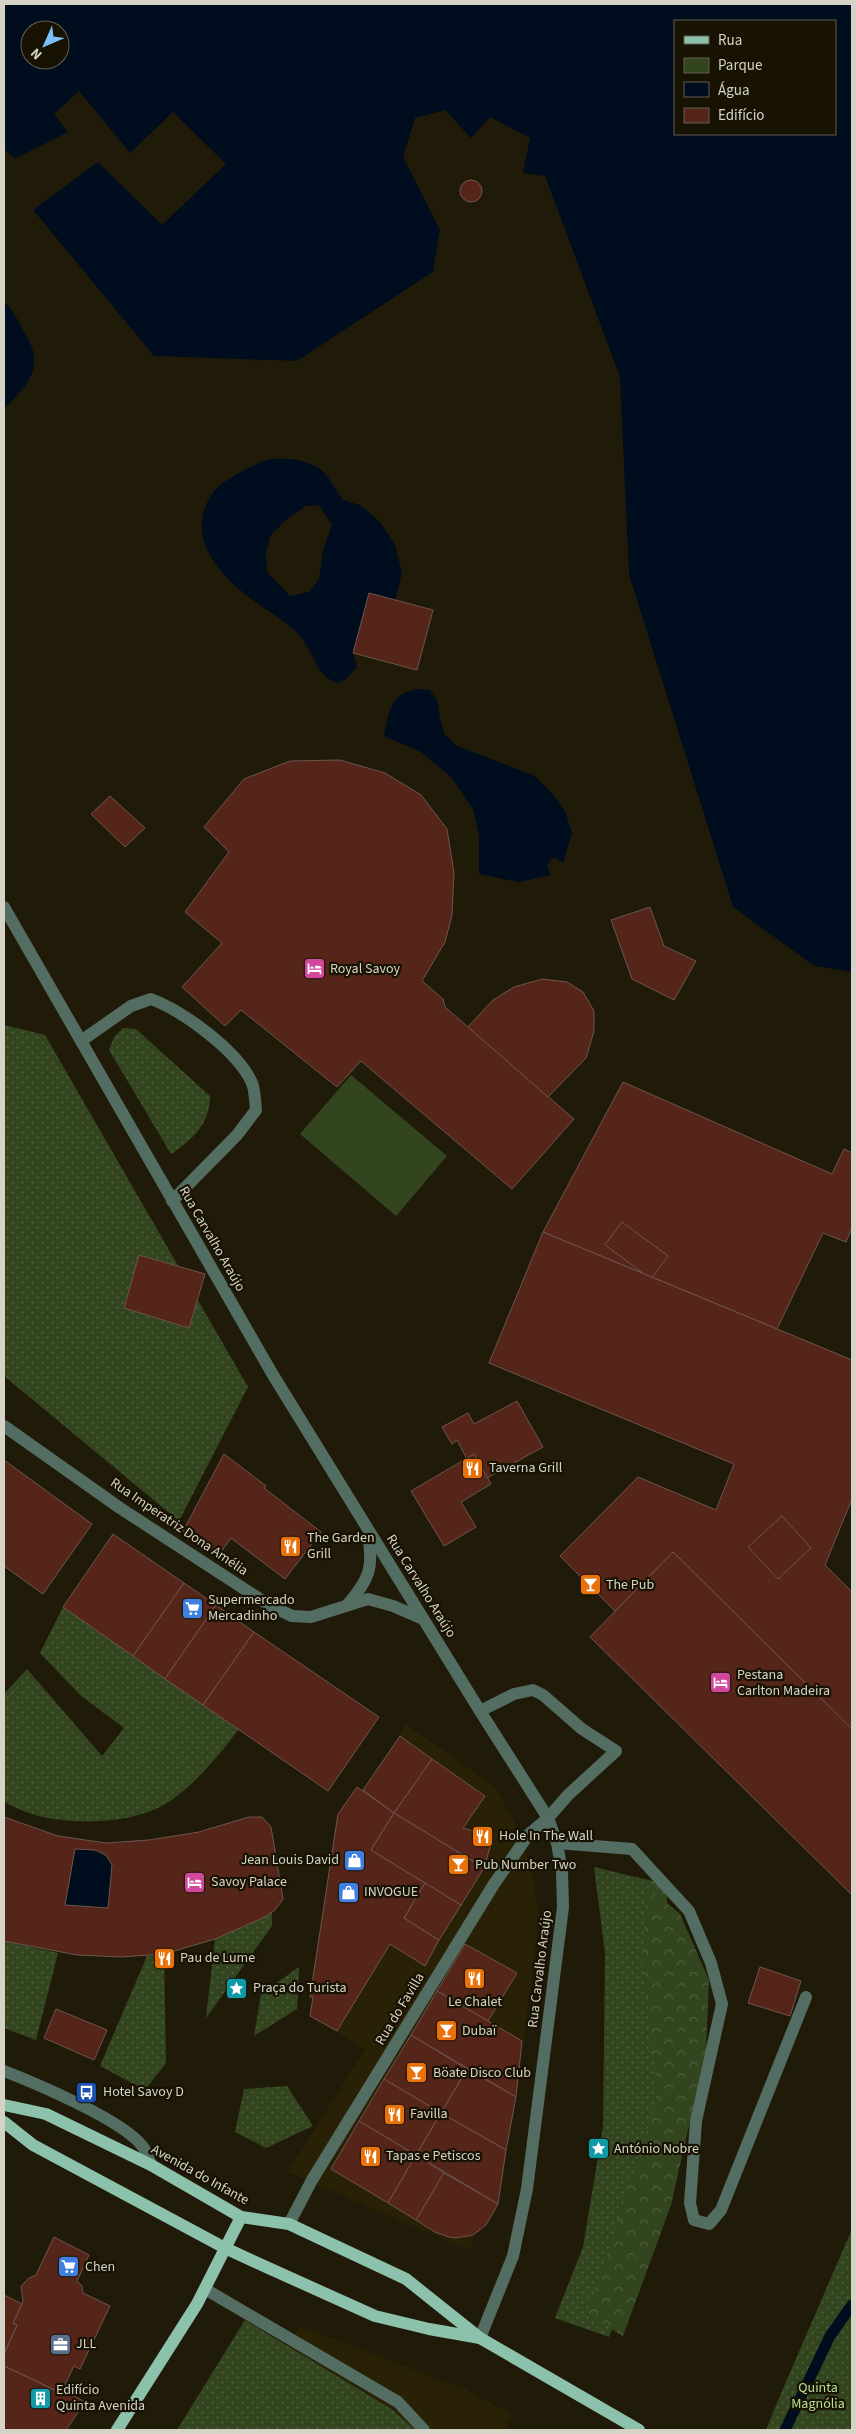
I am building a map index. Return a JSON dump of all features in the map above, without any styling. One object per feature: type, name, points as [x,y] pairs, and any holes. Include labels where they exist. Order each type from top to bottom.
[{"type":"main road","name":"Avenida do Infante","points":[[4,2105],[13,2105],[46,2114],[152,2165],[241,2217],[289,2224],[406,2279],[480,2338],[572,2393],[639,2430]]},
{"type":"main road","name":"Avenida do Infante","points":[[4,2122],[33,2145],[225,2248],[375,2316],[429,2329],[480,2338]]},
{"type":"main road","points":[[117,2430],[205,2289],[241,2217]]},
{"type":"street","name":"Rua Carvalho Araújo","points":[[4,907],[273,1374],[548,1818],[557,1843],[562,1872],[563,1907],[527,2189],[513,2256],[480,2338]]},
{"type":"street","points":[[81,1041],[130,1006],[151,999],[173,1008],[206,1034],[234,1058],[252,1083],[256,1110],[237,1135],[172,1201]]},
{"type":"street","name":"Rua Imperatriz Dona Amélia","points":[[4,1426],[120,1508],[269,1605],[292,1616],[312,1617],[368,1599],[393,1606],[423,1619]]},
{"type":"street","points":[[348,1604],[360,1590],[370,1570],[372,1553],[367,1528]]},
{"type":"street","name":"Rua do Favilla","points":[[289,2224],[304,2194],[494,1884],[529,1834],[548,1818],[568,1795],[616,1751],[582,1729],[544,1695],[533,1690],[514,1694],[480,1711]]},
{"type":"street","points":[[557,1843],[632,1849],[689,1911],[711,1963],[722,2004],[696,2121],[690,2204],[694,2220],[709,2224],[721,2210],[806,1997]]},
{"type":"street","points":[[4,2071],[44,2087],[120,2127],[143,2146],[152,2165]]},
{"type":"street","points":[[205,2289],[398,2402],[424,2430]]},
{"type":"shaded area","points":[[405,1724],[494,1786],[514,1820],[525,1850],[533,1878],[538,1907],[536,1944],[516,2097],[498,2204],[486,2225],[473,2235],[473,2243],[468,2250],[288,2172],[365,2049],[310,2016],[313,1998],[310,1997],[338,1814],[357,1787],[363,1790],[400,1736]]},
{"type":"shaded area","points":[[245,2320],[285,2346],[300,2326],[467,2390],[512,2415],[504,2430],[177,2430]]},
{"type":"green space","points":[[4,1025],[45,1035],[248,1387],[179,1521],[4,1376]]},
{"type":"green space","points":[[123,1028],[136,1029],[210,1096],[207,1115],[199,1130],[171,1154],[109,1050],[114,1037]]},
{"type":"green space","points":[[351,1075],[447,1156],[396,1216],[300,1134]]},
{"type":"green space","points":[[63,1607],[239,1729],[200,1775],[182,1792],[159,1808],[124,1818],[85,1821],[48,1818],[28,1813],[4,1802],[4,1694],[27,1669],[102,1756],[124,1728],[80,1695],[40,1653]]},
{"type":"green space","points":[[594,1867],[665,1884],[673,1951],[679,2154],[609,2337],[555,2318],[583,2247],[603,2127],[605,1953]]},
{"type":"green space","points":[[647,1887],[680,1914],[709,1980],[706,2050],[671,2205],[623,2336],[587,2314],[658,2097],[642,1957]]},
{"type":"green space","points":[[272,1912],[272,1926],[206,2018],[215,1939]]},
{"type":"green space","points":[[4,1941],[58,1953],[36,2040],[4,2028]]},
{"type":"green space","points":[[164,1954],[166,2063],[145,2090],[100,2066],[147,1956]]},
{"type":"green space","points":[[299,1967],[297,2009],[254,2036],[261,1994]]},
{"type":"green space","points":[[287,2086],[313,2126],[266,2148],[235,2132],[244,2089]]},
{"type":"green space","name":"Quinta Magnólia","points":[[852,2229],[852,2430],[766,2430],[776,2405]]},
{"type":"green space","points":[[245,2320],[393,2410],[415,2430],[177,2430]]},
{"type":"water","points":[[4,4],[852,4],[852,972],[814,966],[733,907],[629,575],[619,377],[545,176],[523,173],[530,138],[490,117],[471,138],[445,110],[415,118],[403,157],[440,230],[433,272],[297,361],[154,356],[33,210],[98,162],[162,225],[226,164],[173,112],[130,153],[79,91],[54,114],[68,132],[15,159],[4,149]]},
{"type":"water","points":[[4,302],[14,314],[29,341],[34,363],[28,381],[4,409]]},
{"type":"water","points":[[273,459],[293,459],[319,468],[328,477],[343,500],[360,505],[380,522],[395,545],[402,573],[395,600],[369,593],[353,653],[357,667],[346,679],[337,683],[330,680],[319,669],[304,642],[293,629],[246,595],[219,569],[211,558],[202,534],[205,508],[212,494],[222,484],[245,469],[261,462]],"holes":[[[319,505],[332,525],[323,550],[319,579],[309,592],[290,596],[267,572],[266,553],[270,536],[287,519],[306,506]]]},
{"type":"water","points":[[417,689],[430,690],[438,702],[440,719],[445,735],[457,746],[533,775],[553,794],[565,811],[572,833],[563,863],[554,857],[547,865],[551,875],[519,882],[479,874],[479,835],[473,809],[451,777],[421,752],[384,736],[389,712],[396,700],[401,695]]},
{"type":"water","points":[[75,1849],[101,1854],[108,1859],[112,1873],[108,1908],[65,1905]]},
{"type":"pier","points":[[68,132],[59,140],[16,161],[4,152],[4,149],[15,159]]},
{"type":"pier","points":[[545,176],[620,377],[629,575],[733,907],[814,966],[852,972],[852,974],[813,968],[731,908],[626,576],[617,378],[543,179]]},
{"type":"pier","points":[[32,211],[138,337],[136,339]]},
{"type":"pier","points":[[433,272],[436,273],[298,363],[152,358],[297,361]]},
{"type":"building","points":[[471,180],[479,183],[482,191],[479,199],[471,202],[463,199],[460,191],[463,183]]},
{"type":"building","points":[[369,593],[433,610],[417,670],[353,653]]},
{"type":"building","name":"Royal Savoy","points":[[340,760],[385,773],[421,795],[447,829],[454,873],[452,915],[445,942],[422,981],[443,999],[445,1007],[574,1119],[512,1189],[361,1061],[337,1087],[241,1010],[225,1026],[182,987],[222,943],[185,912],[229,852],[204,827],[244,779],[290,761]]},
{"type":"building","points":[[110,796],[145,828],[125,847],[91,814]]},
{"type":"building","points":[[650,907],[664,946],[696,961],[674,1000],[632,979],[611,920]]},
{"type":"building","points":[[542,979],[567,982],[583,992],[594,1011],[594,1031],[586,1058],[548,1097],[468,1027],[493,1000],[514,987]]},
{"type":"building","points":[[623,1082],[832,1174],[844,1149],[852,1153],[852,1228],[846,1242],[823,1233],[777,1329],[543,1232]]},
{"type":"building","points":[[622,1222],[668,1256],[651,1279],[605,1245]]},
{"type":"building","points":[[543,1232],[852,1360],[852,1499],[825,1565],[852,1592],[852,1729],[673,1552],[615,1611],[560,1556],[638,1477],[716,1510],[734,1464],[489,1363]]},
{"type":"building","points":[[139,1255],[205,1274],[189,1328],[124,1308]]},
{"type":"building","points":[[517,1401],[543,1447],[487,1478],[474,1454],[467,1459],[457,1440],[452,1444],[442,1427],[468,1413],[474,1424]]},
{"type":"building","points":[[224,1454],[321,1532],[285,1579],[231,1538],[218,1556],[183,1531]]},
{"type":"building","points":[[474,1454],[491,1484],[461,1502],[476,1527],[444,1546],[411,1491]]},
{"type":"building","points":[[4,1460],[92,1524],[43,1594],[4,1566]]},
{"type":"building","points":[[782,1516],[811,1548],[778,1579],[748,1547]]},
{"type":"building","points":[[113,1534],[184,1583],[133,1656],[63,1607]]},
{"type":"building","name":"Pestana Carlton Madeira","points":[[673,1552],[852,1729],[852,1895],[590,1637]]},
{"type":"building","points":[[184,1583],[216,1605],[165,1679],[133,1656]]},
{"type":"building","points":[[216,1605],[254,1632],[203,1705],[165,1679]]},
{"type":"building","points":[[254,1632],[379,1717],[328,1791],[203,1705]]},
{"type":"building","points":[[400,1736],[432,1759],[394,1813],[363,1790]]},
{"type":"building","points":[[432,1759],[485,1796],[463,1828],[493,1837],[484,1868],[394,1813]]},
{"type":"building","points":[[357,1787],[394,1813],[371,1850],[425,1883],[404,1918],[439,1940],[425,1966],[390,1944],[337,2031],[310,2016],[313,1997],[310,1997],[338,1814]]},
{"type":"building","points":[[394,1813],[484,1868],[461,1905],[371,1850]]},
{"type":"building","name":"Savoy Palace","points":[[4,1817],[58,1836],[106,1843],[149,1840],[199,1832],[249,1817],[262,1817],[271,1827],[283,1899],[275,1910],[265,1917],[215,1939],[164,1954],[121,1957],[77,1955],[4,1941]],"holes":[[[75,1849],[96,1850],[106,1855],[112,1865],[108,1908],[65,1905]]]},
{"type":"building","points":[[425,1883],[461,1905],[439,1940],[404,1918]]},
{"type":"building","points":[[465,1944],[517,1973],[488,2021],[437,1991]]},
{"type":"building","points":[[760,1967],[801,1981],[790,2016],[748,2003]]},
{"type":"building","points":[[437,1991],[522,2041],[516,2097],[411,2035]]},
{"type":"building","points":[[56,2009],[107,2030],[94,2060],[44,2038]]},
{"type":"building","points":[[411,2035],[467,2069],[441,2113],[384,2079]]},
{"type":"building","points":[[467,2069],[516,2097],[506,2150],[441,2113]]},
{"type":"building","points":[[384,2079],[441,2113],[416,2155],[359,2121]]},
{"type":"building","points":[[441,2113],[506,2150],[498,2204],[416,2155]]},
{"type":"building","points":[[359,2121],[416,2155],[388,2203],[331,2169]]},
{"type":"building","points":[[416,2155],[444,2173],[416,2220],[388,2203]]},
{"type":"building","points":[[444,2173],[498,2204],[486,2225],[473,2235],[456,2238],[449,2237],[435,2232],[416,2220]]},
{"type":"building","points":[[54,2237],[89,2255],[77,2281],[82,2286],[83,2293],[110,2306],[80,2369],[74,2366],[61,2393],[4,2366],[4,2354],[17,2325],[13,2323],[23,2301],[21,2286],[29,2278],[36,2275]]},
{"type":"building","points":[[4,2295],[22,2304],[13,2323],[17,2325],[4,2354]]},
{"type":"building","name":"Edifício Quinta Avenida","points":[[4,2366],[61,2393],[63,2390],[85,2402],[66,2430],[4,2430]]},
{"type":"waterway","points":[[785,2430],[830,2336],[852,2305]]},
{"type":"place","name":"Royal Savoy","points":[[314,969]]},
{"type":"place","name":"Taverna Grill","points":[[473,1468]]},
{"type":"place","name":"The Garden Grill","points":[[291,1546]]},
{"type":"place","name":"The Pub","points":[[590,1585]]},
{"type":"place","name":"Supermercado Mercadinho","points":[[192,1608]]},
{"type":"place","name":"Pestana Carlton Madeira","points":[[721,1683]]},
{"type":"place","name":"Hole In The Wall","points":[[483,1836]]},
{"type":"place","name":"Jean Louis David","points":[[355,1860]]},
{"type":"place","name":"Pub Number Two","points":[[459,1865]]},
{"type":"place","name":"Savoy Palace","points":[[195,1882]]},
{"type":"place","name":"INVOGUE","points":[[348,1892]]},
{"type":"place","name":"Pau de Lume","points":[[164,1958]]},
{"type":"place","name":"Le Chalet","points":[[475,1979]]},
{"type":"place","name":"Praça do Turista","points":[[237,1988]]},
{"type":"place","name":"Dubaï","points":[[446,2031]]},
{"type":"place","name":"Böate Disco Club","points":[[417,2073]]},
{"type":"place","name":"Hotel Savoy D","points":[[87,2092]]},
{"type":"place","name":"Favilla","points":[[394,2114]]},
{"type":"place","name":"António Nobre","points":[[598,2149]]},
{"type":"place","name":"Tapas e Petiscos","points":[[370,2156]]},
{"type":"place","name":"Chen","points":[[69,2267]]},
{"type":"place","name":"JLL","points":[[60,2344]]},
{"type":"place","name":"Edifício Quinta Avenida","points":[[40,2398]]}]
